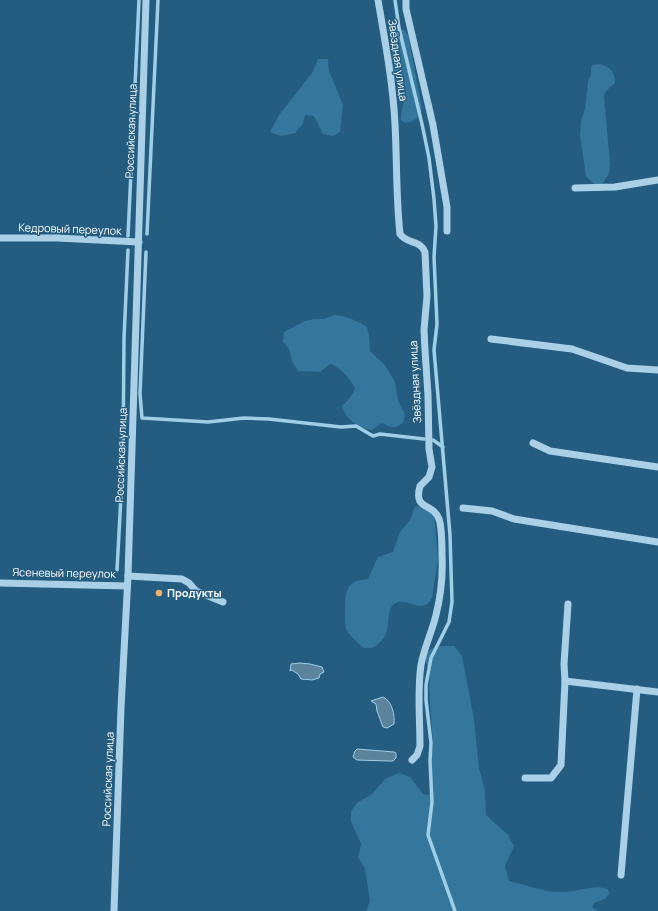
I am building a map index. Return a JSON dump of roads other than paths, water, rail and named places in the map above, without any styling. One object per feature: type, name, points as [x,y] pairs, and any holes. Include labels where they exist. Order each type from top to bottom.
[{"type":"street","name":"Российская улица","points":[[114,911],[121,708],[128,586],[146,0]]},
{"type":"street","name":"Звёздная улица","points":[[378,0],[389,67],[395,123],[400,234],[404,240],[418,243],[422,246],[425,252],[427,296],[424,330],[428,395],[429,449],[432,467],[429,477],[420,486],[418,498],[421,503],[436,514],[439,520],[442,554],[442,584],[439,602],[421,663],[418,689],[420,746],[417,755],[412,760]]},
{"type":"street","name":"Звёздная улица","points":[[406,0],[406,9],[433,125],[447,207],[447,231]]},
{"type":"street","points":[[575,188],[615,187],[658,180]]},
{"type":"street","name":"Кедровый переулок","points":[[0,238],[58,238],[138,242]]},
{"type":"street","points":[[491,339],[572,349],[627,368],[658,370]]},
{"type":"street","points":[[533,443],[550,451],[658,467]]},
{"type":"street","points":[[463,508],[492,511],[514,519],[658,542]]},
{"type":"street","points":[[128,576],[182,579],[189,583],[196,591],[223,602]]},
{"type":"street","name":"Ясеневый переулок","points":[[0,583],[128,586]]},
{"type":"street","points":[[525,778],[551,778],[561,765],[565,681],[564,664],[568,604]]},
{"type":"street","points":[[565,681],[658,692]]},
{"type":"street","points":[[621,875],[637,689]]},
{"type":"waterway","points":[[128,236],[139,0]]},
{"type":"waterway","points":[[147,234],[158,0]]},
{"type":"waterway","points":[[395,0],[399,28],[429,158],[436,226],[434,257],[437,324],[434,350],[450,535],[452,602],[449,622],[431,658],[426,685],[426,700],[431,743],[430,761],[432,802],[428,835],[455,911]]},
{"type":"waterway","points":[[117,570],[123,459],[124,338],[128,250]]},
{"type":"waterway","points":[[146,252],[140,394],[142,418],[208,422],[244,418],[269,419],[341,427],[356,426],[373,436],[380,434],[424,439]]},
{"type":"waterway","points":[[433,440],[443,447]]},
{"type":"place","name":"Продукты","points":[[159,593]]}]
